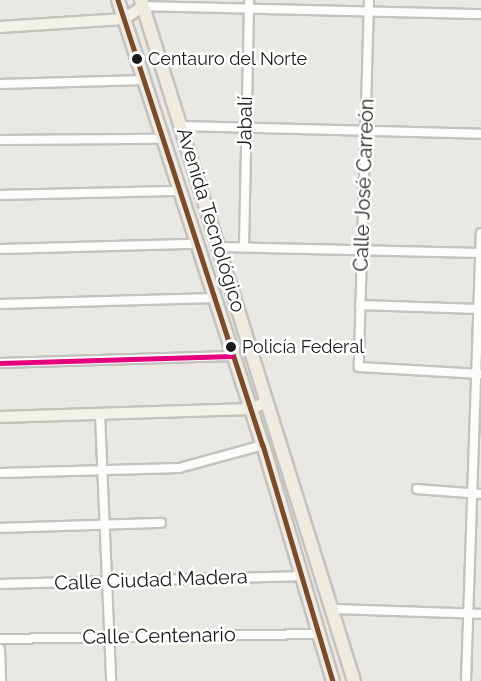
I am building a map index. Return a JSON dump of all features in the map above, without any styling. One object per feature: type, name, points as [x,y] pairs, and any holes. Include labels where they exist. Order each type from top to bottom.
[{"type":"main road","name":"Avenida Tecnológico","points":[[118,0],[232,356],[263,445],[333,681]]},
{"type":"main road","name":"Avenida Tecnológico","points":[[142,3],[354,681]]},
{"type":"street","name":"Calle José Carreón","points":[[369,0],[360,368],[479,374]]},
{"type":"street","points":[[0,27],[123,20],[142,3],[249,3],[481,14]]},
{"type":"street","name":"Jabalí","points":[[244,246],[244,126],[249,3]]},
{"type":"street","points":[[0,84],[145,80]]},
{"type":"street","points":[[182,126],[481,134]]},
{"type":"street","points":[[0,140],[163,139]]},
{"type":"street","points":[[0,195],[180,191]]},
{"type":"street","points":[[466,681],[472,494],[479,374],[481,233]]},
{"type":"street","points":[[0,249],[196,244]]},
{"type":"street","points":[[220,247],[481,253]]},
{"type":"street","points":[[0,304],[214,298]]},
{"type":"street","points":[[360,305],[479,309]]},
{"type":"street","points":[[0,363],[232,356]]},
{"type":"street","points":[[0,417],[251,409],[267,402]]},
{"type":"street","points":[[100,414],[111,681]]},
{"type":"street","points":[[0,473],[179,468],[263,445]]},
{"type":"street","points":[[417,489],[481,494]]},
{"type":"street","points":[[0,528],[161,523]]},
{"type":"street","points":[[471,557],[481,557]]},
{"type":"street","name":"Calle Ciudad Madera","points":[[0,584],[302,576]]},
{"type":"street","points":[[332,609],[481,614]]},
{"type":"street","name":"Calle Centenario","points":[[0,639],[319,634]]},
{"type":"street","points":[[0,649],[1,681]]},
{"type":"transit line","points":[[118,0],[263,445],[333,681]]},
{"type":"transit line","points":[[0,363],[232,356]]},
{"type":"place","name":"Centauro del Norte","points":[[137,59]]},
{"type":"place","name":"Policía Federal","points":[[231,347]]}]
